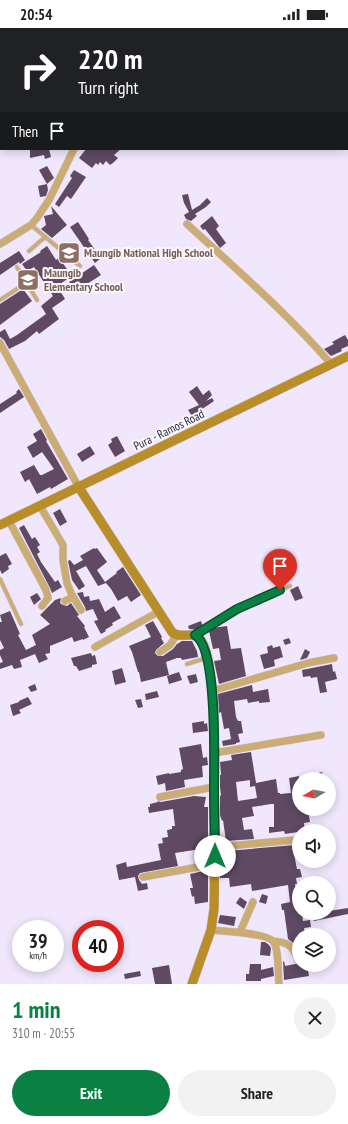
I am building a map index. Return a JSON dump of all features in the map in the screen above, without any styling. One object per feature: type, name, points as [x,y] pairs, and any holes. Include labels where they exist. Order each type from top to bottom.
[{"type":"street","points":[[0,244],[30,225],[37,218],[49,200],[74,150]]},
{"type":"street","points":[[186,224],[272,303],[311,341],[331,364]]},
{"type":"street","points":[[0,343],[78,486],[158,612],[176,636],[195,635],[199,638],[203,644],[207,657],[212,691],[214,730],[214,909],[211,930],[192,984]]},
{"type":"street","name":"Pura - Ramos Road","points":[[0,525],[348,356]]},
{"type":"street","points":[[40,506],[63,545],[67,583],[73,597],[82,610]]},
{"type":"street","points":[[9,521],[46,590],[48,598],[42,606]]},
{"type":"street","points":[[65,601],[73,597]]},
{"type":"street","points":[[95,647],[158,612]]},
{"type":"street","points":[[160,652],[170,645],[176,636]]},
{"type":"street","points":[[212,691],[334,658]]},
{"type":"street","points":[[214,753],[321,735]]},
{"type":"street","points":[[160,797],[214,787]]},
{"type":"street","points":[[215,848],[292,840]]},
{"type":"street","points":[[143,877],[215,864]]},
{"type":"street","points":[[240,932],[254,902]]},
{"type":"street","points":[[211,930],[240,932],[268,938],[273,941],[284,942],[292,948]]},
{"type":"street","points":[[273,941],[277,950],[279,984]]},
{"type":"lane","points":[[30,225],[80,266]]},
{"type":"lane","points":[[29,250],[45,237]]},
{"type":"lane","points":[[17,267],[37,300]]},
{"type":"lane","points":[[0,300],[26,283]]},
{"type":"lane","points":[[0,579],[21,624]]},
{"type":"lane","points":[[195,635],[237,609],[290,586]]},
{"type":"lane","points":[[187,664],[207,657]]},
{"type":"building","points":[[30,150],[49,150],[51,157],[45,159],[44,155],[30,158]]},
{"type":"building","points":[[85,150],[120,150],[114,155],[118,158],[110,165],[106,161],[103,165],[100,162],[98,165],[96,163],[92,168],[79,158]]},
{"type":"building","points":[[47,166],[54,178],[47,184],[39,170]]},
{"type":"building","points":[[74,170],[86,177],[71,199],[67,196],[59,207],[55,204],[72,178],[70,176]]},
{"type":"building","points":[[47,184],[48,190],[46,196],[40,197],[38,186]]},
{"type":"building","points":[[188,194],[192,210],[207,198],[211,202],[195,214],[197,216],[191,221],[186,219],[184,215],[189,212],[182,195]]},
{"type":"building","points":[[51,206],[67,225],[52,238],[41,229],[46,225],[44,216],[53,214]]},
{"type":"building","points":[[212,216],[219,226],[216,229],[226,243],[220,248],[205,229],[203,230],[200,226]]},
{"type":"building","points":[[78,222],[89,239],[88,240],[101,258],[95,263],[70,227]]},
{"type":"building","points":[[47,246],[56,260],[59,258],[72,276],[57,286],[65,299],[52,308],[59,319],[39,334],[37,331],[25,341],[9,349],[4,340],[0,337],[0,332],[5,329],[10,339],[17,335],[46,314],[41,306],[53,296],[34,267],[27,271],[22,264],[41,252],[40,251]]},
{"type":"building","points":[[19,251],[25,260],[20,264],[19,262],[0,275],[0,263]]},
{"type":"building","points":[[94,265],[101,275],[76,291],[69,282]]},
{"type":"building","points":[[23,289],[32,301],[0,325],[0,304]]},
{"type":"building","points":[[345,335],[348,340],[348,346],[341,349],[342,351],[331,356],[324,349],[334,344],[332,342]]},
{"type":"building","points":[[197,386],[203,395],[209,390],[212,395],[206,401],[212,398],[214,401],[192,416],[188,410],[199,405],[189,392]]},
{"type":"building","points":[[19,389],[24,397],[0,413],[0,404],[17,393],[16,392]]},
{"type":"building","points":[[41,429],[47,440],[46,441],[68,479],[51,489],[50,487],[37,494],[29,479],[25,482],[20,472],[34,465],[40,475],[54,469],[42,452],[33,458],[27,447],[37,441],[33,434]]},
{"type":"building","points":[[117,436],[125,451],[115,457],[108,445],[112,442],[111,439]]},
{"type":"building","points":[[90,446],[95,454],[82,462],[77,454]]},
{"type":"building","points":[[60,509],[67,522],[60,526],[53,513]]},
{"type":"building","points":[[24,525],[32,539],[35,537],[40,545],[37,547],[40,552],[37,554],[41,562],[55,582],[58,580],[62,587],[52,593],[19,528]]},
{"type":"building","points":[[94,548],[97,548],[107,562],[97,570],[105,582],[123,567],[141,595],[131,602],[127,596],[118,601],[106,583],[98,586],[86,566],[76,571],[85,586],[79,590],[72,580],[68,561],[70,560],[74,565],[83,560],[80,556]]},
{"type":"building","points":[[6,553],[12,564],[8,566],[9,569],[2,574],[0,570],[0,556]]},
{"type":"building","points":[[298,586],[303,598],[295,601],[290,590]]},
{"type":"building","points":[[83,592],[84,597],[89,596],[90,601],[99,599],[105,612],[114,606],[121,618],[112,623],[113,625],[101,634],[94,621],[98,620],[93,609],[86,611],[77,593]]},
{"type":"building","points":[[37,593],[41,599],[34,605],[30,597]]},
{"type":"building","points":[[61,598],[60,603],[63,605],[67,606],[71,603],[79,615],[77,616],[85,626],[84,627],[89,637],[74,642],[72,637],[50,646],[50,653],[45,654],[48,659],[39,663],[35,654],[20,660],[22,667],[14,669],[12,665],[0,669],[0,663],[3,662],[0,655],[0,650],[4,648],[0,640],[0,622],[2,622],[0,615],[10,611],[20,634],[18,635],[26,650],[36,645],[32,635],[50,624],[40,615],[55,600]]},
{"type":"building","points":[[153,621],[164,643],[156,650],[155,653],[158,656],[163,656],[182,641],[192,641],[198,657],[182,660],[181,658],[177,658],[166,662],[169,675],[141,682],[139,672],[129,646],[151,637],[145,625]]},
{"type":"building","points":[[201,621],[203,627],[198,630],[189,629],[188,626]]},
{"type":"building","points":[[227,626],[231,649],[241,648],[246,676],[219,684],[214,661],[221,660],[219,648],[213,649],[209,631],[212,628]]},
{"type":"building","points":[[289,638],[291,643],[285,645],[283,640]]},
{"type":"building","points":[[272,645],[273,648],[280,646],[283,657],[274,660],[275,666],[264,669],[260,655],[268,653],[267,647]]},
{"type":"building","points":[[305,649],[310,652],[307,658],[300,660]]},
{"type":"building","points":[[91,653],[92,656],[95,655],[97,664],[79,671],[76,666],[74,666],[71,658]]},
{"type":"building","points":[[332,664],[333,672],[335,671],[337,679],[325,682],[327,692],[320,693],[317,677],[303,677],[302,670]]},
{"type":"building","points":[[122,668],[126,682],[115,685],[112,671]]},
{"type":"building","points":[[179,672],[182,680],[169,684],[167,676]]},
{"type":"building","points":[[196,674],[198,682],[190,684],[187,676]]},
{"type":"building","points":[[35,684],[37,690],[31,692],[28,687]]},
{"type":"building","points":[[252,685],[253,692],[268,689],[270,702],[259,703],[259,701],[248,703],[247,699],[234,701],[236,717],[238,721],[241,721],[243,733],[238,734],[240,742],[223,746],[222,741],[231,739],[229,728],[224,729],[221,712],[219,713],[218,694]]},
{"type":"building","points":[[157,691],[159,697],[146,700],[145,694]]},
{"type":"building","points":[[28,697],[32,704],[19,710],[21,713],[13,716],[10,705]]},
{"type":"building","points":[[141,699],[143,707],[138,708],[135,700]]},
{"type":"building","points":[[204,721],[204,724],[207,723],[208,731],[193,733],[192,723]]},
{"type":"building","points":[[201,744],[203,758],[207,757],[208,765],[202,766],[203,777],[184,780],[185,787],[166,791],[165,783],[158,785],[156,776],[181,772],[183,769],[179,748]]},
{"type":"building","points":[[251,752],[256,783],[276,779],[278,793],[280,794],[291,793],[289,778],[292,777],[292,816],[309,816],[310,822],[304,824],[292,824],[292,833],[285,834],[284,831],[269,833],[269,827],[274,827],[274,804],[252,807],[254,816],[242,818],[244,830],[252,829],[254,839],[226,841],[223,820],[222,821],[220,815],[220,762],[232,760],[231,755]],"holes":[[[250,780],[250,787],[255,786],[257,798],[238,801],[236,782]]]},
{"type":"building","points":[[194,796],[206,797],[204,807],[208,807],[207,848],[175,853],[178,866],[140,873],[138,876],[139,880],[142,884],[147,883],[148,889],[138,891],[135,877],[119,880],[116,865],[126,862],[127,867],[161,860],[158,844],[163,843],[162,838],[168,837],[167,830],[172,829],[172,826],[175,826],[173,809],[149,813],[148,807],[150,807],[150,804],[158,802],[157,801],[161,802]]},
{"type":"building","points":[[292,845],[292,868],[300,869],[302,876],[292,876],[292,920],[310,920],[311,927],[292,928],[292,942],[288,939],[284,910],[282,910],[281,904],[290,902],[288,885],[252,891],[251,884],[230,887],[229,878],[220,878],[220,854],[228,853],[227,851]]},
{"type":"building","points":[[208,870],[208,902],[195,904],[194,896],[192,897],[190,888],[193,888],[190,874]]},
{"type":"building","points":[[262,894],[268,896],[266,904],[259,902]]},
{"type":"building","points":[[240,897],[247,902],[244,909],[236,903]]},
{"type":"building","points":[[348,908],[348,914],[336,916],[336,910]]},
{"type":"building","points":[[220,915],[236,917],[234,926],[218,923]]},
{"type":"building","points":[[261,942],[265,942],[271,948],[270,956],[260,955]]},
{"type":"building","points":[[284,961],[285,966],[292,965],[292,972],[308,972],[309,976],[284,980]]},
{"type":"building","points":[[250,964],[261,964],[261,970],[273,967],[274,976],[261,979],[261,981],[246,981],[246,974],[249,974]]},
{"type":"building","points":[[169,965],[172,984],[155,984],[152,968]]},
{"type":"building","points":[[140,971],[141,976],[125,979],[124,974]]},
{"type":"place","name":"Maungib National High School","points":[[69,253]]},
{"type":"place","name":"Maungib Elementary School","points":[[28,280]]},
{"type":"route","points":[[215,856],[214,730],[212,691],[206,652],[203,644],[195,635],[237,609],[280,590]]}]
